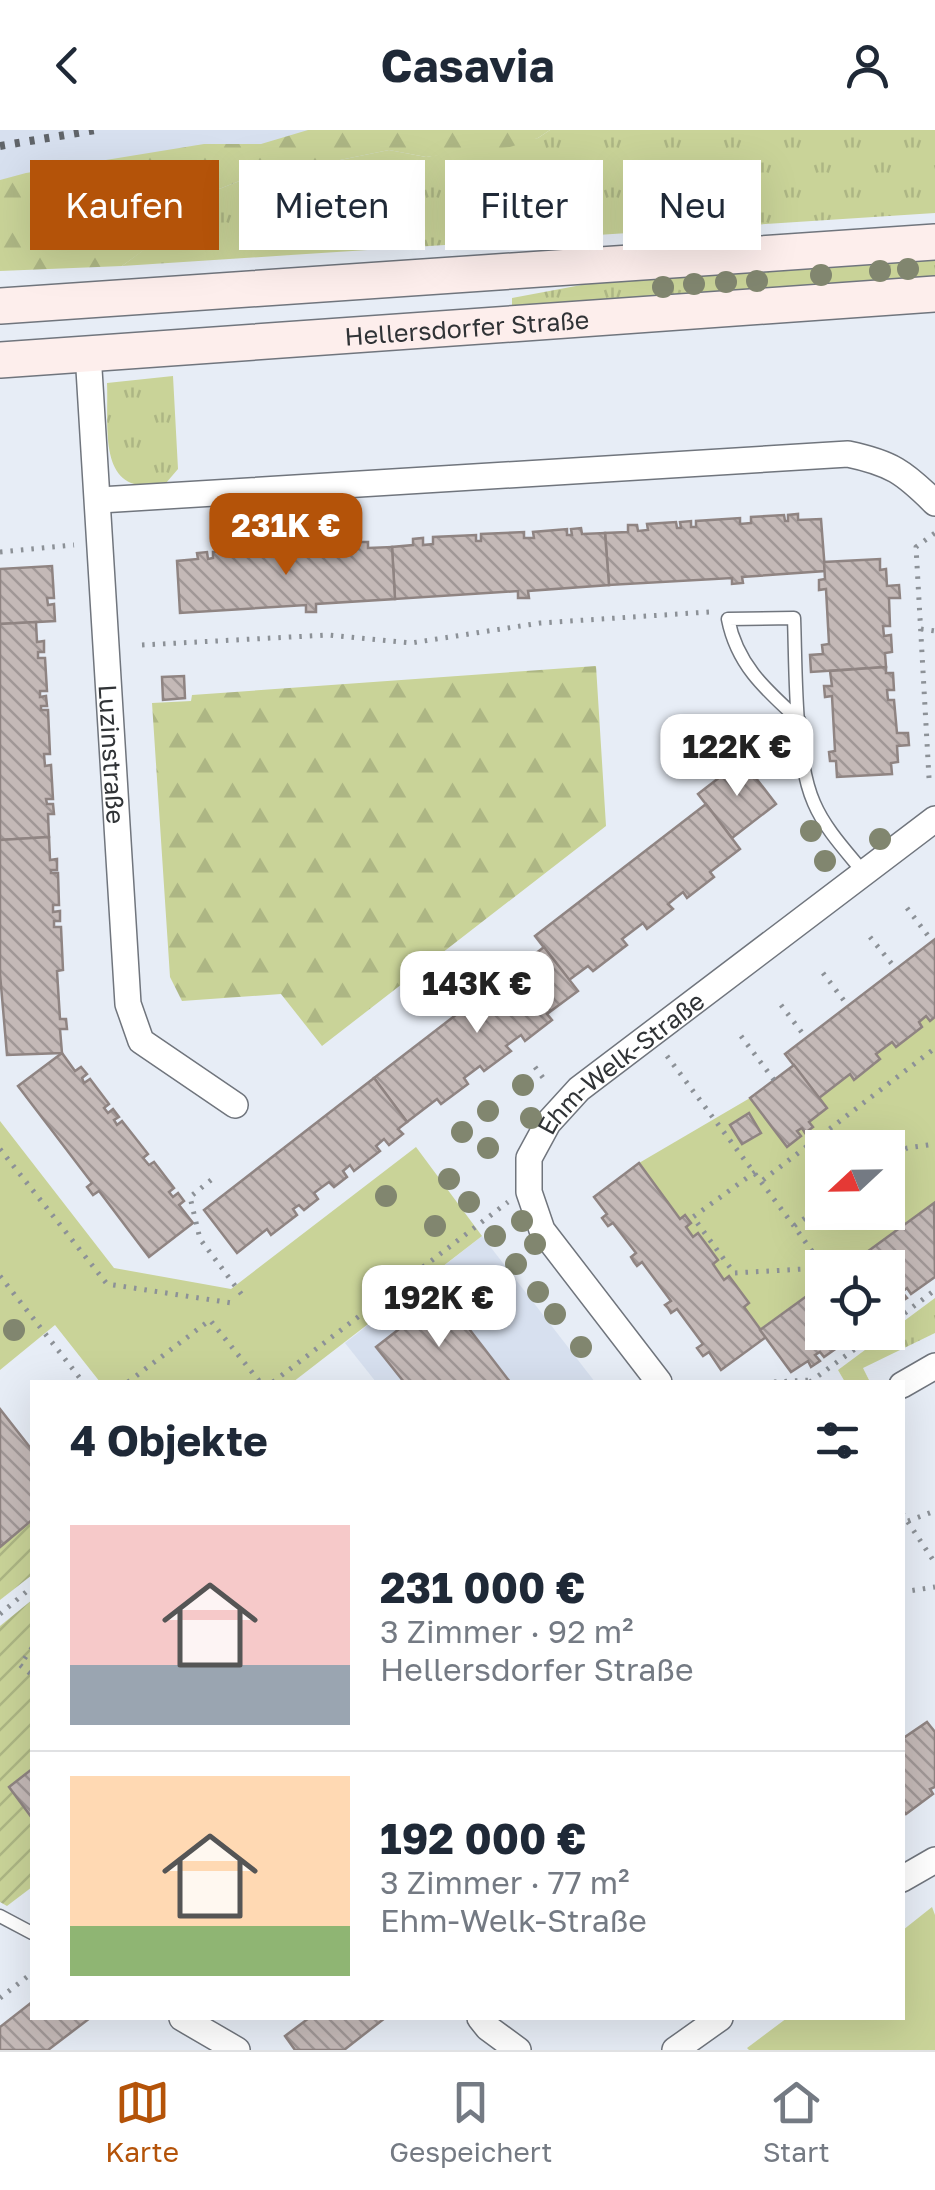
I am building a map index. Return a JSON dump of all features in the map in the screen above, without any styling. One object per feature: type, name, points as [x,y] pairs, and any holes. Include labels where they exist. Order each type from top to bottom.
[{"type":"main road","name":"Hellersdorfer Straße","points":[[0,306],[935,242]]},
{"type":"main road","name":"Hellersdorfer Straße","points":[[0,360],[935,294]]},
{"type":"main road","points":[[84,302],[88,353]]},
{"type":"street","name":"Luzinstraße","points":[[88,353],[128,1004],[141,1040],[236,1105]]},
{"type":"street","points":[[100,500],[848,454],[884,462],[935,503]]},
{"type":"street","name":"Ehm-Welk-Straße","points":[[528,1192],[529,1158],[548,1123],[579,1089],[935,819]]},
{"type":"street","points":[[528,1192],[542,1230],[657,1380]]},
{"type":"street","points":[[905,1382],[935,1366]]},
{"type":"street","points":[[905,1877],[935,1860]]},
{"type":"street","points":[[185,2020],[237,2050]]},
{"type":"street","points":[[482,2020],[518,2050]]},
{"type":"street","points":[[675,2050],[717,2020]]},
{"type":"lane","points":[[799,720],[762,687],[740,658],[728,620],[794,618],[799,720],[800,744],[813,803],[864,873]]},
{"type":"lane","points":[[0,1916],[30,1932]]},
{"type":"path","points":[[929,778],[916,546],[935,533]]},
{"type":"path","points":[[0,552],[102,540]]},
{"type":"path","points":[[142,645],[328,636],[411,642],[540,623],[709,612],[709,617]]},
{"type":"path","points":[[921,629],[935,632]]},
{"type":"path","points":[[908,908],[932,941]]},
{"type":"path","points":[[870,937],[896,969]]},
{"type":"path","points":[[823,973],[848,1006]]},
{"type":"path","points":[[781,1006],[806,1038]]},
{"type":"path","points":[[651,1034],[811,1250]]},
{"type":"path","points":[[742,1036],[774,1080]]},
{"type":"path","points":[[762,1181],[935,1048]]},
{"type":"path","points":[[535,1067],[547,1083]]},
{"type":"path","points":[[905,1149],[935,1144]]},
{"type":"path","points":[[0,1148],[107,1284],[232,1302]]},
{"type":"path","points":[[755,1172],[694,1217],[734,1273],[805,1269]]},
{"type":"path","points":[[211,1180],[190,1197],[200,1238],[242,1295]]},
{"type":"path","points":[[276,1380],[500,1206],[528,1192]]},
{"type":"path","points":[[794,1226],[805,1218]]},
{"type":"path","points":[[0,1276],[81,1380]]},
{"type":"path","points":[[905,1313],[935,1290]]},
{"type":"path","points":[[131,1380],[210,1320],[258,1380]]},
{"type":"path","points":[[813,1380],[854,1350]]},
{"type":"path","points":[[908,1522],[935,1511]]},
{"type":"path","points":[[905,1518],[935,1564]]},
{"type":"path","points":[[905,1591],[935,1586]]},
{"type":"path","points":[[0,1614],[30,1589]]},
{"type":"path","points":[[30,1651],[20,1665],[30,1673]]},
{"type":"path","points":[[0,1998],[30,1975]]},
{"type":"shaded area","points":[[0,130],[533,130],[373,160],[239,160],[239,185],[219,189],[219,160],[30,160],[30,224],[0,230]]},
{"type":"shaded area","points":[[482,1236],[593,1380],[374,1380],[345,1343]]},
{"type":"green space","points":[[308,130],[550,130],[510,147],[426,157],[389,150],[340,160],[239,160],[239,181],[219,189],[219,160],[106,160],[204,144],[261,144]]},
{"type":"green space","points":[[550,130],[935,130],[935,213],[761,224],[761,160],[623,160],[623,233],[603,235],[603,160],[445,160],[445,245],[425,246],[425,160],[340,160],[389,150],[426,157],[538,138]]},
{"type":"green space","points":[[30,172],[30,250],[144,250],[122,266],[0,271],[0,180]]},
{"type":"green space","points":[[239,181],[239,250],[367,250],[122,266],[143,250],[219,250],[219,189]]},
{"type":"green space","points":[[935,259],[935,277],[512,307],[512,298],[592,283]]},
{"type":"green space","points":[[173,376],[178,469],[166,483],[143,486],[128,481],[117,471],[111,457],[107,383]]},
{"type":"green space","points":[[596,666],[606,826],[322,1046],[281,994],[182,1001],[170,977],[152,703],[191,701],[192,695]]},
{"type":"green space","points":[[926,1016],[930,1021],[935,1017],[935,1204],[905,1225],[905,1130],[810,1130],[813,1127],[809,1122],[827,1109],[819,1098],[850,1074],[855,1079],[879,1060],[876,1054],[892,1042],[897,1047],[922,1027],[919,1022]]},
{"type":"green space","points":[[750,1098],[787,1147],[801,1136],[797,1131],[802,1128],[805,1230],[898,1230],[869,1250],[805,1250],[805,1297],[760,1330],[729,1277],[724,1280],[713,1264],[718,1259],[699,1234],[693,1237],[686,1227],[691,1223],[680,1219],[639,1163]]},
{"type":"green space","points":[[0,1121],[114,1268],[231,1289],[416,1147],[482,1236],[296,1380],[98,1380],[55,1325],[0,1370]]},
{"type":"green space","points":[[935,1298],[935,1333],[905,1348],[905,1320]]},
{"type":"green space","points":[[865,1350],[900,1350],[863,1368],[869,1380],[844,1380],[838,1370]]},
{"type":"green space","points":[[30,1522],[30,1577],[0,1600],[0,1547]]},
{"type":"green space","points":[[30,1602],[30,1889],[7,1906],[0,1902],[0,1626]]},
{"type":"green space","points":[[932,1907],[935,2050],[747,2048],[784,2020],[905,2020],[905,1928]]},
{"type":"building","points":[[798,514],[798,520],[821,519],[825,571],[742,577],[743,583],[732,584],[732,578],[609,585],[605,533],[628,532],[628,525],[637,525],[638,531],[648,530],[647,524],[676,522],[677,528],[681,528],[680,522],[691,521],[691,527],[696,527],[696,521],[740,518],[740,524],[751,523],[751,517],[784,515],[788,521],[788,515]]},
{"type":"building","points":[[581,528],[582,534],[605,533],[609,585],[528,591],[529,598],[518,598],[518,591],[395,599],[392,547],[413,545],[413,539],[423,538],[423,545],[433,544],[433,537],[476,535],[476,541],[481,541],[481,534],[524,532],[524,538],[534,538],[533,532],[567,529],[567,535],[572,535],[571,529]]},
{"type":"building","points":[[352,542],[353,549],[358,549],[357,542],[368,542],[368,548],[392,547],[395,599],[316,604],[316,612],[306,612],[306,605],[180,613],[177,561],[198,559],[197,553],[207,552],[208,559],[213,558],[213,552],[247,550],[247,556],[251,556],[250,550],[260,549],[260,555],[265,555],[264,549],[309,546],[309,552],[319,552],[319,545]]},
{"type":"building","points":[[880,559],[880,570],[886,569],[887,586],[899,585],[900,598],[889,598],[890,626],[883,626],[884,636],[891,635],[892,652],[885,653],[886,667],[811,672],[810,655],[823,654],[822,645],[829,644],[826,589],[819,590],[819,580],[825,579],[824,562]]},
{"type":"building","points":[[52,566],[54,598],[47,598],[48,605],[54,604],[55,621],[0,624],[0,569]]},
{"type":"building","points":[[36,622],[37,642],[44,641],[44,652],[38,652],[38,658],[45,658],[47,691],[40,691],[40,697],[46,696],[47,706],[41,706],[41,710],[48,710],[50,754],[44,754],[45,766],[51,765],[53,799],[46,799],[47,804],[53,804],[54,814],[48,814],[49,837],[0,840],[0,624]]},
{"type":"building","points":[[886,667],[886,673],[893,673],[894,690],[887,690],[888,700],[894,700],[897,733],[908,733],[909,745],[897,746],[898,762],[891,763],[892,774],[837,777],[836,761],[830,761],[829,752],[835,751],[832,696],[825,697],[824,686],[832,686],[830,671]]},
{"type":"building","points":[[184,676],[185,698],[163,700],[162,677]]},
{"type":"building","points":[[742,760],[776,804],[732,838],[698,794]]},
{"type":"building","points":[[706,804],[740,849],[710,872],[714,877],[687,898],[683,892],[668,904],[673,909],[647,929],[643,923],[622,939],[627,945],[593,971],[588,966],[569,980],[535,936]]},
{"type":"building","points":[[49,837],[50,860],[57,859],[57,870],[51,873],[58,873],[59,905],[53,905],[53,912],[60,911],[60,921],[54,921],[54,927],[61,927],[63,970],[57,971],[60,1019],[66,1019],[67,1029],[60,1029],[62,1053],[7,1055],[0,974],[0,840]]},
{"type":"building","points":[[935,939],[935,1017],[930,1021],[926,1016],[919,1022],[922,1027],[896,1047],[892,1042],[876,1054],[880,1059],[854,1080],[850,1074],[819,1098],[785,1054]]},
{"type":"building","points":[[544,947],[578,991],[547,1014],[552,1020],[525,1041],[521,1035],[506,1046],[511,1051],[484,1071],[480,1066],[464,1078],[468,1084],[441,1104],[437,1099],[407,1122],[374,1078]]},
{"type":"building","points":[[62,1053],[75,1071],[81,1067],[87,1074],[82,1078],[84,1083],[90,1079],[109,1104],[104,1108],[108,1113],[113,1109],[119,1117],[114,1120],[117,1125],[122,1121],[148,1154],[143,1158],[149,1165],[154,1162],[174,1188],[169,1192],[173,1197],[178,1193],[184,1201],[179,1205],[193,1223],[149,1257],[99,1191],[93,1195],[87,1187],[92,1183],[18,1086]]},
{"type":"building","points":[[794,1065],[827,1108],[809,1122],[813,1127],[805,1133],[802,1128],[797,1131],[801,1136],[787,1147],[750,1098]]},
{"type":"building","points":[[374,1078],[407,1122],[398,1129],[403,1134],[389,1145],[384,1139],[376,1146],[380,1151],[354,1171],[350,1165],[343,1171],[347,1177],[334,1187],[329,1182],[314,1193],[318,1199],[304,1210],[299,1205],[293,1209],[297,1215],[271,1235],[267,1229],[237,1253],[204,1210]]},
{"type":"building","points":[[749,1113],[761,1133],[742,1144],[730,1125]]},
{"type":"building","points":[[639,1163],[680,1219],[685,1215],[691,1223],[686,1227],[693,1237],[698,1233],[718,1260],[713,1264],[724,1280],[729,1276],[749,1303],[744,1307],[766,1337],[721,1370],[709,1352],[703,1356],[697,1348],[703,1344],[677,1309],[671,1313],[665,1305],[671,1301],[642,1262],[637,1266],[634,1262],[631,1257],[636,1253],[613,1223],[608,1226],[602,1218],[607,1214],[594,1197]]},
{"type":"building","points":[[934,1203],[935,1277],[911,1294],[905,1290],[905,1250],[870,1250],[897,1230],[905,1230],[905,1224]]},
{"type":"building","points":[[443,1295],[508,1380],[402,1380],[376,1347]]},
{"type":"building","points":[[805,1297],[805,1350],[834,1350],[824,1357],[820,1352],[815,1355],[820,1361],[811,1367],[808,1361],[791,1372],[760,1330]]},
{"type":"building","points":[[0,1409],[30,1447],[30,1522],[0,1547]]},
{"type":"building","points":[[927,1722],[935,1732],[935,1787],[930,1789],[933,1794],[906,1814],[905,1813],[905,1737]]},
{"type":"building","points":[[30,1771],[30,1815],[9,1787]]},
{"type":"building","points":[[30,2004],[30,2020],[87,2020],[48,2050],[0,2050],[0,2027]]},
{"type":"building","points":[[306,2020],[382,2020],[344,2050],[295,2050],[285,2036]]},
{"type":"railway","points":[[0,146],[95,130]]}]
